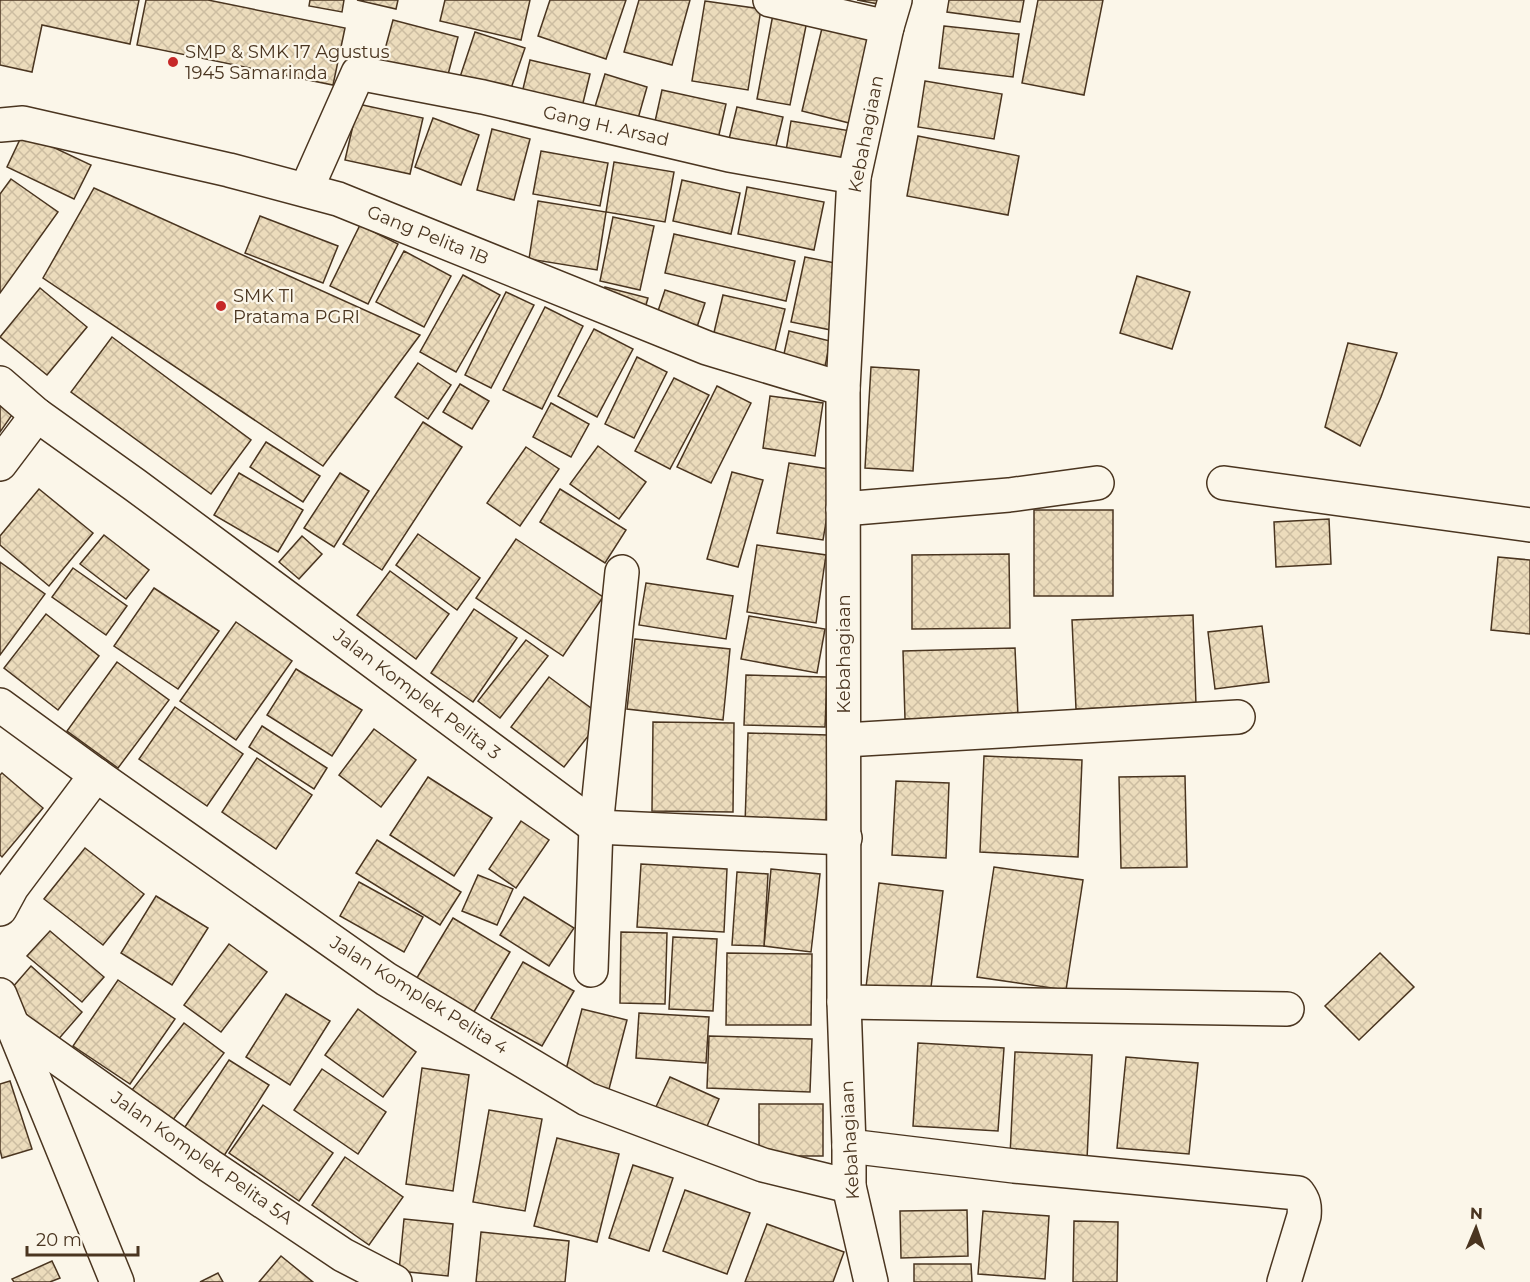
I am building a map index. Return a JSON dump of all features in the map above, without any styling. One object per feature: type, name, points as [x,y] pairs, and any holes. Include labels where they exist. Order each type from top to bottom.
[{"type":"street","points":[[770,0],[813,11],[891,14]]},
{"type":"street","name":"Kebahagiaan","points":[[871,1282],[849,1186],[844,1002],[843,388],[854,177],[891,14]]},
{"type":"street","name":"Gang H. Arsad","points":[[306,190],[358,73],[483,97],[729,155],[854,177]]},
{"type":"street","name":"Gang Pelita 1B","points":[[0,125],[23,123],[229,170],[338,199],[707,348],[843,388]]},
{"type":"street","name":"Jalan Komplek Pelita 3","points":[[0,383],[37,415],[596,827]]},
{"type":"street","points":[[0,464],[37,415]]},
{"type":"street","points":[[843,509],[1009,495],[1097,483]]},
{"type":"street","points":[[1224,483],[1530,525]]},
{"type":"street","points":[[591,970],[596,827],[622,572]]},
{"type":"street","name":"Jalan Komplek Pelita 4","points":[[0,705],[96,776],[386,979],[587,1099],[763,1165],[849,1186]]},
{"type":"street","points":[[845,740],[1238,717]]},
{"type":"street","points":[[0,909],[12,886],[96,776]]},
{"type":"street","points":[[596,827],[845,838]]},
{"type":"street","points":[[0,995],[117,1282]]},
{"type":"street","points":[[844,1002],[1287,1009]]},
{"type":"street","name":"Jalan Komplek Pelita 5A","points":[[13,1026],[210,1166],[343,1255],[395,1282]]},
{"type":"street","points":[[849,1146],[1014,1166],[1298,1193],[1303,1200],[1304,1216],[1284,1282]]},
{"type":"building","points":[[0,0],[139,0],[130,44],[42,25],[32,72],[0,65]]},
{"type":"building","points":[[146,0],[208,0],[345,28],[333,85],[137,45]]},
{"type":"building","points":[[310,0],[344,0],[342,12],[309,6]]},
{"type":"building","points":[[357,0],[398,0],[396,9]]},
{"type":"building","points":[[445,0],[530,0],[521,40],[440,21]]},
{"type":"building","points":[[550,0],[626,0],[606,59],[538,36]]},
{"type":"building","points":[[639,0],[690,0],[672,65],[624,52]]},
{"type":"building","points":[[857,0],[890,0],[889,6]]},
{"type":"building","points":[[949,0],[1024,0],[1020,22],[947,12]]},
{"type":"building","points":[[1038,0],[1103,0],[1084,95],[1022,83]]},
{"type":"building","points":[[705,1],[761,9],[748,90],[692,81]]},
{"type":"building","points":[[774,9],[808,16],[790,105],[757,99]]},
{"type":"building","points":[[393,20],[458,37],[446,82],[381,64]]},
{"type":"building","points":[[823,24],[875,36],[853,124],[802,111]]},
{"type":"building","points":[[944,26],[1019,34],[1013,77],[939,68]]},
{"type":"building","points":[[475,32],[525,48],[508,97],[459,80]]},
{"type":"building","points":[[530,60],[590,74],[582,107],[522,93]]},
{"type":"building","points":[[605,74],[647,87],[637,122],[594,110]]},
{"type":"building","points":[[925,81],[1002,94],[994,139],[918,127]]},
{"type":"building","points":[[662,90],[726,104],[718,139],[654,126]]},
{"type":"building","points":[[358,104],[423,118],[410,174],[345,160]]},
{"type":"building","points":[[737,107],[783,117],[774,154],[728,143]]},
{"type":"building","points":[[433,118],[479,135],[461,185],[415,167]]},
{"type":"building","points":[[791,121],[851,131],[845,168],[785,157]]},
{"type":"building","points":[[492,129],[530,139],[514,200],[477,190]]},
{"type":"building","points":[[23,133],[91,165],[74,199],[7,167]]},
{"type":"building","points":[[918,136],[1019,156],[1008,215],[907,196]]},
{"type":"building","points":[[541,151],[608,163],[600,206],[533,194]]},
{"type":"building","points":[[614,162],[674,172],[665,222],[606,212]]},
{"type":"building","points":[[11,179],[58,212],[0,293],[0,194]]},
{"type":"building","points":[[682,180],[740,193],[731,234],[673,221]]},
{"type":"building","points":[[747,187],[824,202],[814,250],[738,234]]},
{"type":"building","name":"SMK TI Pratama PGRI","points":[[94,188],[420,335],[323,466],[43,278]]},
{"type":"building","points":[[538,201],[606,212],[597,270],[529,259]]},
{"type":"building","points":[[260,216],[338,246],[323,283],[245,253]]},
{"type":"building","points":[[613,217],[654,226],[640,290],[600,281]]},
{"type":"building","points":[[360,225],[398,244],[368,304],[330,286]]},
{"type":"building","points":[[674,234],[795,261],[786,301],[665,273]]},
{"type":"building","points":[[404,251],[451,276],[424,327],[376,302]]},
{"type":"building","points":[[805,257],[845,265],[831,330],[791,322]]},
{"type":"building","points":[[463,275],[500,295],[456,372],[420,352]]},
{"type":"building","points":[[1137,276],[1190,292],[1172,349],[1120,333]]},
{"type":"building","points":[[605,287],[648,298],[643,315],[601,305]]},
{"type":"building","points":[[40,288],[87,327],[47,375],[0,337]]},
{"type":"building","points":[[665,290],[705,303],[693,339],[653,326]]},
{"type":"building","points":[[506,292],[534,305],[491,388],[465,375]]},
{"type":"building","points":[[723,295],[785,309],[772,363],[710,349]]},
{"type":"building","points":[[545,307],[583,326],[542,409],[503,390]]},
{"type":"building","points":[[594,329],[633,349],[597,417],[558,396]]},
{"type":"building","points":[[789,331],[830,341],[824,372],[782,363]]},
{"type":"building","points":[[112,337],[251,440],[211,494],[71,392]]},
{"type":"building","points":[[1348,343],[1397,353],[1360,446],[1325,427]]},
{"type":"building","points":[[637,357],[667,372],[634,438],[605,424]]},
{"type":"building","points":[[418,363],[451,385],[428,419],[395,397]]},
{"type":"building","points":[[871,367],[919,370],[913,471],[865,468]]},
{"type":"building","points":[[674,378],[709,395],[670,469],[635,451]]},
{"type":"building","points":[[460,384],[489,401],[472,429],[443,412]]},
{"type":"building","points":[[717,386],[751,403],[711,483],[677,467]]},
{"type":"building","points":[[770,396],[823,403],[815,456],[763,448]]},
{"type":"building","points":[[0,403],[14,412],[0,432]]},
{"type":"building","points":[[551,403],[589,424],[571,457],[533,437]]},
{"type":"building","points":[[423,422],[462,447],[382,570],[343,544]]},
{"type":"building","points":[[266,442],[320,476],[303,502],[250,467]]},
{"type":"building","points":[[598,446],[646,482],[619,519],[570,484]]},
{"type":"building","points":[[526,447],[559,469],[520,526],[487,503]]},
{"type":"building","points":[[789,463],[835,470],[823,540],[777,533]]},
{"type":"building","points":[[732,472],[763,480],[738,567],[707,559]]},
{"type":"building","points":[[239,473],[303,510],[278,552],[214,515]]},
{"type":"building","points":[[340,473],[369,491],[334,547],[304,528]]},
{"type":"building","points":[[39,489],[93,533],[49,586],[0,545],[0,536]]},
{"type":"building","points":[[560,489],[626,530],[605,563],[540,522]]},
{"type":"building","points":[[1034,510],[1113,510],[1113,596],[1034,596]]},
{"type":"building","points":[[1329,519],[1331,564],[1276,567],[1274,522]]},
{"type":"building","points":[[418,534],[480,578],[457,610],[396,565]]},
{"type":"building","points":[[104,535],[149,570],[126,599],[80,564]]},
{"type":"building","points":[[302,536],[322,554],[299,579],[279,562]]},
{"type":"building","points":[[516,539],[603,597],[563,656],[476,598]]},
{"type":"building","points":[[757,545],[826,555],[816,623],[747,612]]},
{"type":"building","points":[[1009,554],[1010,628],[912,629],[912,555]]},
{"type":"building","points":[[1498,557],[1530,560],[1530,634],[1491,630]]},
{"type":"building","points":[[0,562],[45,594],[0,655]]},
{"type":"building","points":[[73,568],[127,606],[106,635],[52,597]]},
{"type":"building","points":[[390,571],[449,614],[416,659],[357,615]]},
{"type":"building","points":[[646,583],[733,596],[726,639],[639,625]]},
{"type":"building","points":[[154,588],[219,631],[178,689],[114,646]]},
{"type":"building","points":[[474,609],[517,638],[473,702],[431,673]]},
{"type":"building","points":[[46,614],[99,656],[58,710],[4,668]]},
{"type":"building","points":[[1193,615],[1196,705],[1076,709],[1072,620]]},
{"type":"building","points":[[749,616],[825,629],[817,673],[741,659]]},
{"type":"building","points":[[236,622],[292,661],[236,740],[180,701]]},
{"type":"building","points":[[1262,626],[1269,682],[1215,689],[1208,632]]},
{"type":"building","points":[[635,639],[730,649],[723,720],[627,709]]},
{"type":"building","points":[[526,640],[548,656],[500,718],[478,701]]},
{"type":"building","points":[[1015,648],[1018,716],[905,719],[903,651]]},
{"type":"building","points":[[117,662],[169,700],[118,768],[67,731]]},
{"type":"building","points":[[296,669],[362,710],[332,756],[267,715]]},
{"type":"building","points":[[746,675],[827,677],[825,727],[744,725]]},
{"type":"building","points":[[549,677],[603,717],[564,767],[511,727]]},
{"type":"building","points":[[175,707],[243,754],[207,806],[139,759]]},
{"type":"building","points":[[653,722],[734,723],[733,812],[652,811]]},
{"type":"building","points":[[262,726],[327,768],[314,789],[249,747]]},
{"type":"building","points":[[374,729],[416,760],[381,807],[339,775]]},
{"type":"building","points":[[748,733],[828,735],[826,826],[745,824]]},
{"type":"building","points":[[984,756],[1082,760],[1078,857],[980,852]]},
{"type":"building","points":[[257,758],[312,795],[276,849],[222,812]]},
{"type":"building","points":[[2,773],[43,808],[2,857],[0,855],[0,775]]},
{"type":"building","points":[[1185,776],[1187,867],[1121,868],[1119,777]]},
{"type":"building","points":[[428,777],[492,818],[454,876],[390,835]]},
{"type":"building","points":[[896,781],[949,783],[946,858],[892,855]]},
{"type":"building","points":[[521,821],[549,840],[516,888],[489,869]]},
{"type":"building","points":[[377,840],[461,892],[440,925],[356,873]]},
{"type":"building","points":[[85,848],[144,894],[103,945],[44,899]]},
{"type":"building","points":[[641,864],[727,869],[724,932],[637,927]]},
{"type":"building","points":[[994,867],[1083,880],[1066,990],[977,977]]},
{"type":"building","points":[[771,869],[820,874],[811,952],[764,946]]},
{"type":"building","points":[[737,872],[768,874],[764,946],[732,945]]},
{"type":"building","points":[[478,875],[513,889],[497,925],[462,911]]},
{"type":"building","points":[[359,882],[423,917],[404,952],[340,916]]},
{"type":"building","points":[[879,883],[943,891],[929,1003],[865,995]]},
{"type":"building","points":[[156,896],[208,928],[172,985],[121,953]]},
{"type":"building","points":[[524,897],[574,928],[549,966],[500,935]]},
{"type":"building","points":[[453,918],[510,952],[472,1015],[415,981]]},
{"type":"building","points":[[50,931],[104,977],[82,1002],[27,956]]},
{"type":"building","points":[[621,932],[667,933],[665,1004],[620,1003]]},
{"type":"building","points":[[673,937],[717,939],[713,1011],[669,1009]]},
{"type":"building","points":[[229,944],[267,972],[221,1032],[184,1005]]},
{"type":"building","points":[[727,953],[812,954],[811,1025],[726,1025]]},
{"type":"building","points":[[1380,953],[1414,987],[1359,1040],[1325,1006]]},
{"type":"building","points":[[523,962],[574,991],[542,1046],[491,1018]]},
{"type":"building","points":[[31,966],[82,1012],[56,1042],[5,996]]},
{"type":"building","points":[[118,980],[175,1019],[130,1084],[73,1046]]},
{"type":"building","points":[[286,994],[330,1021],[290,1085],[246,1057]]},
{"type":"building","points":[[358,1009],[416,1052],[383,1097],[325,1055]]},
{"type":"building","points":[[582,1009],[627,1020],[609,1089],[564,1077]]},
{"type":"building","points":[[639,1013],[709,1017],[706,1063],[636,1058]]},
{"type":"building","points":[[184,1023],[224,1053],[172,1121],[132,1090]]},
{"type":"building","points":[[709,1036],[812,1039],[810,1092],[707,1088]]},
{"type":"building","points":[[918,1043],[1004,1048],[998,1131],[913,1126]]},
{"type":"building","points":[[1015,1052],[1092,1055],[1087,1159],[1010,1156]]},
{"type":"building","points":[[1126,1057],[1198,1063],[1189,1154],[1117,1148]]},
{"type":"building","points":[[229,1060],[269,1085],[222,1159],[181,1133]]},
{"type":"building","points":[[422,1068],[469,1075],[453,1191],[406,1184]]},
{"type":"building","points":[[322,1069],[386,1112],[358,1154],[294,1110]]},
{"type":"building","points":[[670,1077],[719,1099],[704,1133],[654,1111]]},
{"type":"building","points":[[10,1081],[32,1149],[2,1158],[0,1084]]},
{"type":"building","points":[[759,1104],[823,1104],[823,1156],[759,1156]]},
{"type":"building","points":[[263,1105],[333,1153],[299,1201],[229,1153]]},
{"type":"building","points":[[489,1110],[542,1119],[525,1211],[473,1202]]},
{"type":"building","points":[[557,1138],[619,1154],[597,1242],[534,1226]]},
{"type":"building","points":[[345,1157],[403,1197],[369,1245],[312,1205]]},
{"type":"building","points":[[633,1165],[673,1178],[649,1251],[609,1238]]},
{"type":"building","points":[[685,1190],[750,1213],[727,1274],[663,1251]]},
{"type":"building","points":[[967,1210],[968,1256],[901,1258],[900,1211]]},
{"type":"building","points":[[983,1211],[1049,1216],[1045,1279],[978,1274]]},
{"type":"building","points":[[404,1219],[453,1224],[448,1276],[399,1271]]},
{"type":"building","points":[[1074,1221],[1118,1222],[1117,1282],[1073,1282]]},
{"type":"building","points":[[767,1224],[844,1252],[833,1282],[745,1282]]},
{"type":"building","points":[[481,1232],[569,1241],[565,1282],[476,1282]]},
{"type":"building","points":[[281,1256],[313,1282],[259,1282]]},
{"type":"building","points":[[52,1261],[60,1278],[50,1282],[14,1282],[12,1279]]},
{"type":"building","points":[[914,1264],[971,1264],[972,1282],[914,1282]]},
{"type":"building","points":[[218,1273],[223,1282],[200,1282]]},
{"type":"place","name":"SMP & SMK 17 Agustus 1945 Samarinda","points":[[173,62]]},
{"type":"place","name":"SMK TI Pratama PGRI","points":[[221,306]]}]
